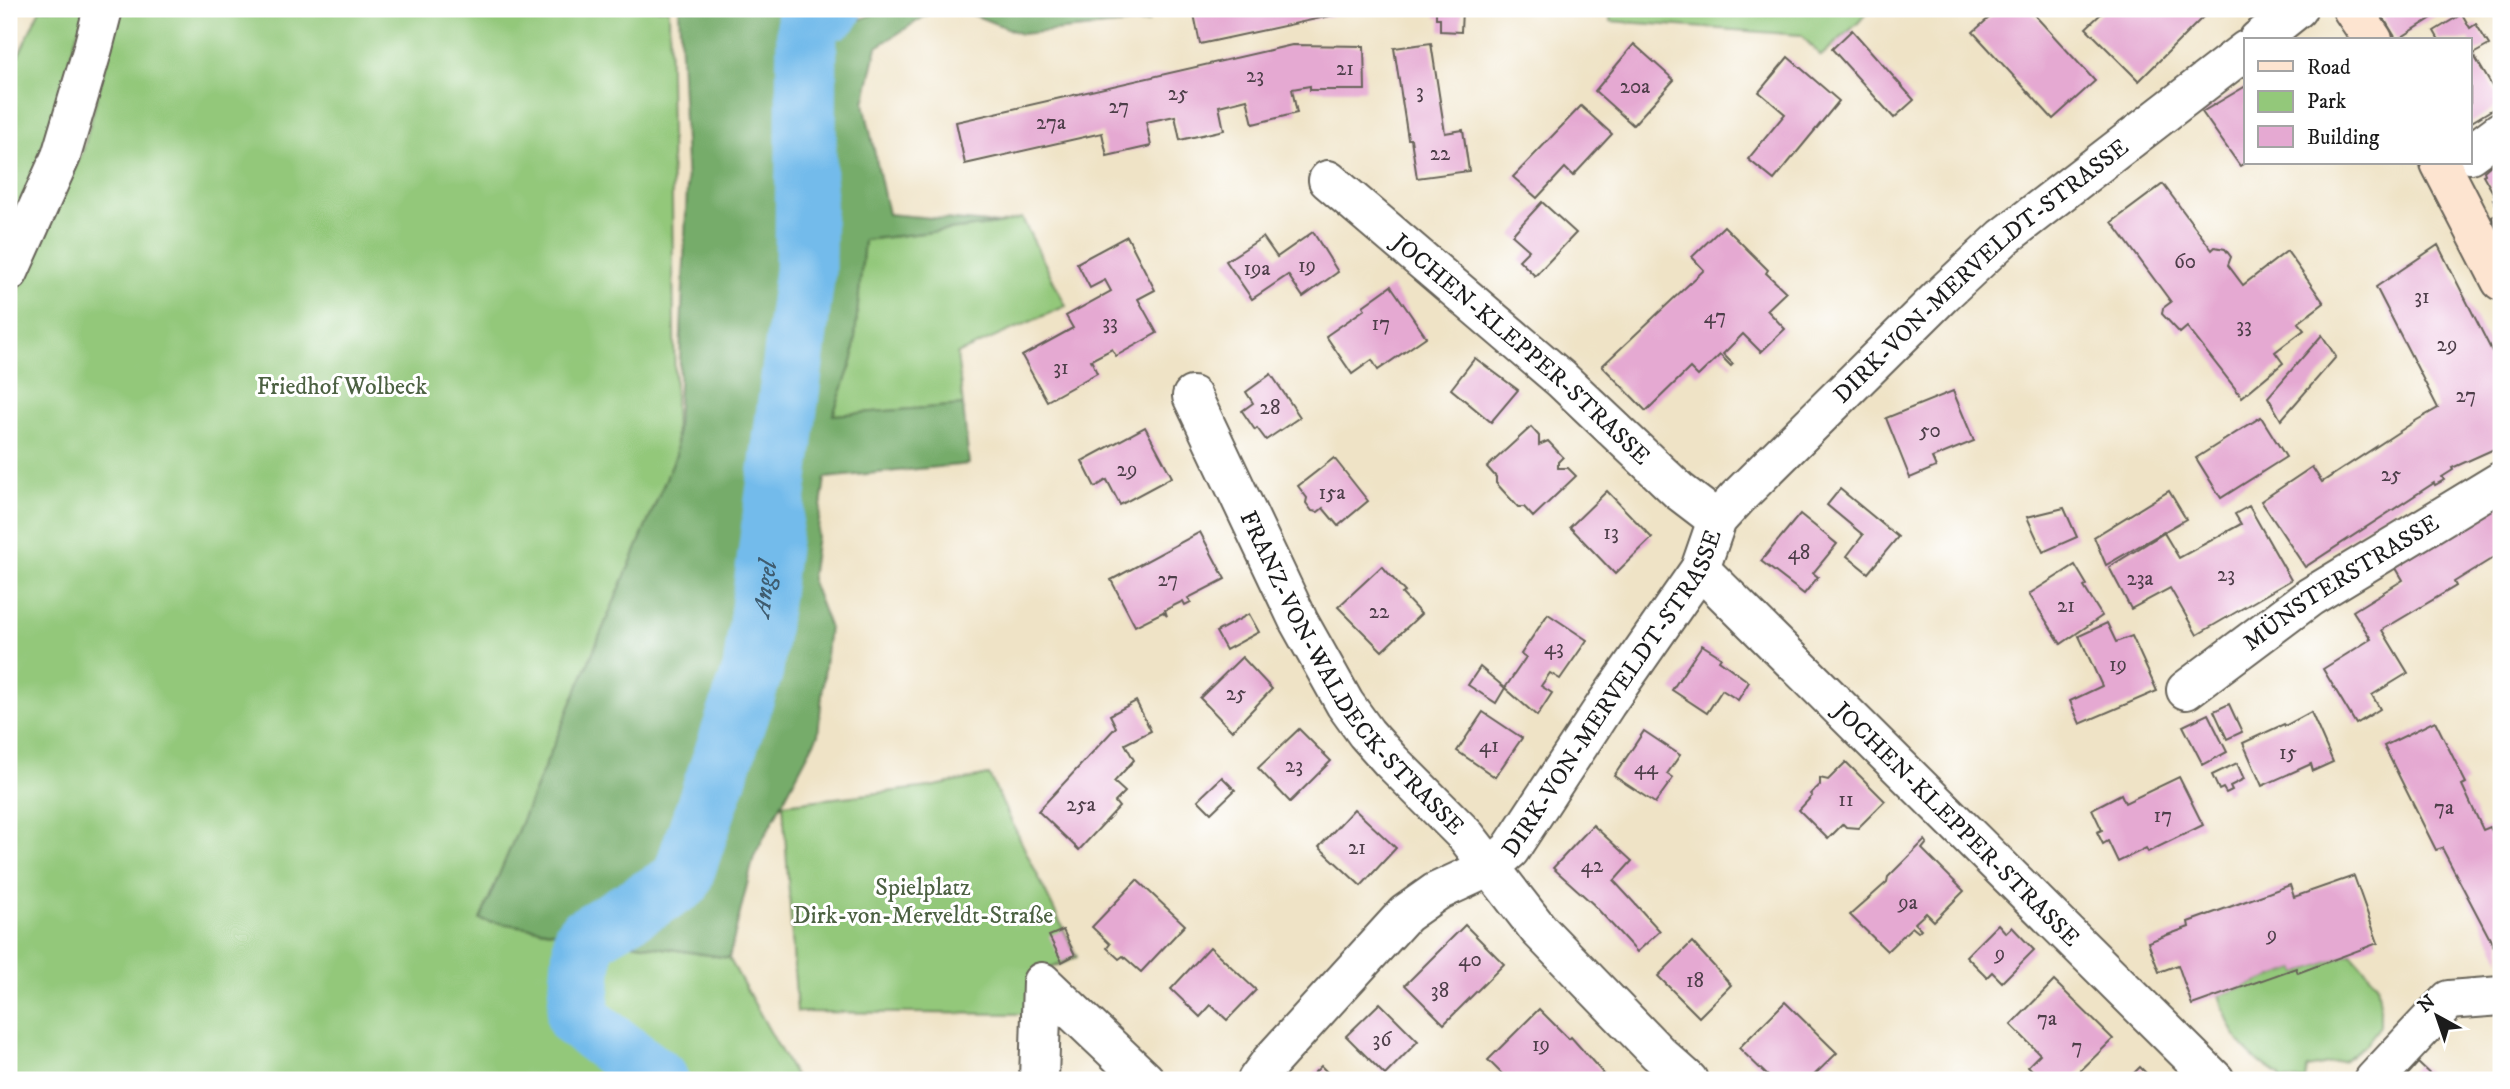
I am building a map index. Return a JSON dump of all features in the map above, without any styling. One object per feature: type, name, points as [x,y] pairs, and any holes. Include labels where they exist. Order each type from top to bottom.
[{"type":"street","points":[[9,272],[61,156],[103,9]]},
{"type":"street","points":[[2261,38],[2297,9]]},
{"type":"street","points":[[2352,9],[2372,38]]},
{"type":"street","name":"DIRK-VON-MERVELDT-STRASSE","points":[[1256,1080],[1405,914],[1436,892],[1490,867],[1510,850],[1606,704],[1700,569],[1717,520],[1933,303],[2004,237],[2244,52]]},
{"type":"street","points":[[2472,150],[2501,131]]},
{"type":"street","points":[[2453,164],[2501,281]]},
{"type":"street","name":"JOCHEN-KLEPPER-STRASSE","points":[[1328,180],[1560,379],[1679,491],[1717,520]]},
{"type":"street","name":"FRANZ-VON-WALDECK-STRASSE","points":[[1192,396],[1299,622],[1345,704],[1374,742],[1466,836],[1539,930],[1657,1053],[1688,1080]]},
{"type":"street","name":"MÜNSTERSTRASSE","points":[[2186,690],[2310,597],[2501,481]]},
{"type":"street","name":"JOCHEN-KLEPPER-STRASSE","points":[[1700,569],[2215,1080]]},
{"type":"street","points":[[1039,1080],[1042,982],[1145,1080]]},
{"type":"street","points":[[2374,1080],[2449,1000],[2501,996]]},
{"type":"green space","points":[[40,9],[85,9],[33,177],[9,223],[9,76]]},
{"type":"green space","name":"Friedhof Wolbeck","points":[[120,9],[669,9],[676,455],[480,920],[729,958],[797,1080],[9,1080],[9,309],[83,151]]},
{"type":"green space","points":[[679,9],[802,9],[793,13],[794,195],[825,199],[823,71],[836,30],[884,9],[936,9],[877,47],[864,103],[888,214],[999,224],[864,240],[853,359],[833,415],[963,405],[969,464],[825,478],[811,579],[829,626],[818,735],[754,856],[729,958],[480,920],[676,455],[687,188]]},
{"type":"green space","points":[[959,9],[1151,9],[1148,22],[1021,34]]},
{"type":"green space","points":[[1611,9],[1870,9],[1821,56],[1801,35],[1610,21]]},
{"type":"green space","points":[[1022,218],[1066,306],[957,354],[963,405],[833,415],[853,359],[864,240],[999,224]]},
{"type":"green space","name":"Spielplatz Dirk-von-Merveldt-Straße","points":[[989,775],[1077,957],[1037,974],[1022,1014],[797,1012],[783,804],[930,787]]},
{"type":"green space","points":[[2351,953],[2377,983],[2380,1026],[2366,1044],[2343,1061],[2307,1068],[2305,1080],[2281,1080],[2280,1076],[2256,1059],[2240,1043],[2219,995],[2296,968],[2298,973]]},
{"type":"building","points":[[1193,9],[1358,9],[1358,10],[1200,44]]},
{"type":"building","points":[[1436,9],[1462,9],[1461,32],[1440,31],[1440,18],[1436,18]]},
{"type":"building","points":[[1999,9],[2029,9],[2095,81],[2053,119],[1973,32]]},
{"type":"building","points":[[2106,9],[2211,9],[2139,81],[2086,28]]},
{"type":"building","points":[[2378,9],[2446,9],[2400,38],[2396,38]]},
{"type":"building","points":[[2462,14],[2470,28],[2476,24],[2489,45],[2473,54],[2501,104],[2472,122],[2472,38],[2438,38],[2434,31]]},
{"type":"building","points":[[1852,30],[1914,100],[1894,118],[1832,49]]},
{"type":"building","points":[[1431,43],[1445,133],[1463,130],[1469,171],[1417,178],[1394,48]]},
{"type":"building","points":[[1634,44],[1674,80],[1633,125],[1595,91]]},
{"type":"building","points":[[1292,45],[1364,46],[1365,90],[1310,90],[1310,86],[1292,89],[1297,113],[1253,124],[1247,99],[1219,106],[1224,130],[1180,140],[1175,116],[1146,122],[1151,146],[1107,156],[1102,133],[965,164],[956,122]]},
{"type":"building","points":[[1788,57],[1839,101],[1774,180],[1748,159],[1785,114],[1759,92]]},
{"type":"building","points":[[2244,87],[2244,163],[2240,166],[2202,112]]},
{"type":"building","points":[[1581,106],[1612,134],[1573,176],[1565,168],[1537,198],[1513,177]]},
{"type":"building","points":[[2501,156],[2501,235],[2492,217],[2500,213],[2493,199],[2496,198],[2483,175]]},
{"type":"building","points":[[2163,184],[2212,250],[2215,247],[2225,249],[2231,257],[2228,265],[2243,285],[2287,251],[2324,303],[2298,323],[2304,330],[2275,352],[2283,363],[2242,397],[2187,327],[2180,333],[2162,314],[2163,308],[2171,302],[2112,222]]},
{"type":"building","points":[[1542,202],[1576,233],[1535,276],[1519,260],[1529,250],[1512,235]]},
{"type":"building","points":[[1724,226],[1786,292],[1767,310],[1785,329],[1761,352],[1743,334],[1723,354],[1733,364],[1731,366],[1720,355],[1698,376],[1690,368],[1646,411],[1602,366],[1704,270],[1692,257]]},
{"type":"building","points":[[1313,232],[1338,272],[1303,297],[1288,275],[1252,299],[1226,261],[1263,237],[1277,257]]},
{"type":"building","points":[[1127,236],[1155,290],[1138,299],[1157,333],[1116,356],[1112,349],[1091,360],[1097,373],[1047,401],[1022,356],[1073,328],[1066,316],[1111,291],[1105,280],[1090,288],[1077,263]]},
{"type":"building","points":[[2438,245],[2501,369],[2501,446],[2452,468],[2453,470],[2442,477],[2444,480],[2435,485],[2434,483],[2305,567],[2261,501],[2312,467],[2322,482],[2438,408],[2376,287]]},
{"type":"building","points":[[1391,286],[1426,337],[1378,370],[1372,360],[1352,374],[1326,336],[1365,309],[1363,306]]},
{"type":"building","points":[[2322,335],[2336,357],[2281,420],[2268,397]]},
{"type":"building","points":[[1475,358],[1518,390],[1491,422],[1451,389]]},
{"type":"building","points":[[1271,374],[1300,417],[1266,440],[1242,411],[1253,403],[1246,392]]},
{"type":"building","points":[[1953,391],[1974,441],[1932,458],[1936,467],[1910,478],[1886,418]]},
{"type":"building","points":[[2261,417],[2286,457],[2221,498],[2196,458]]},
{"type":"building","points":[[1145,427],[1172,477],[1120,505],[1107,480],[1095,487],[1082,461]]},
{"type":"building","points":[[1531,427],[1539,436],[1539,445],[1548,441],[1563,457],[1558,462],[1558,468],[1568,468],[1576,476],[1533,517],[1524,507],[1518,507],[1496,483],[1496,477],[1487,467]]},
{"type":"building","points":[[1334,458],[1368,501],[1338,526],[1323,508],[1318,512],[1312,511],[1298,486]]},
{"type":"building","points":[[1840,489],[1898,537],[1868,573],[1847,556],[1863,535],[1827,505]]},
{"type":"building","points":[[1607,491],[1652,538],[1615,574],[1570,527]]},
{"type":"building","points":[[2169,491],[2186,519],[2106,565],[2094,537]]},
{"type":"building","points":[[2501,497],[2501,553],[2454,582],[2456,586],[2382,630],[2408,673],[2372,695],[2380,709],[2356,724],[2323,669],[2371,639],[2353,611],[2403,580],[2393,563]]},
{"type":"building","points":[[2249,506],[2291,580],[2197,635],[2170,588],[2131,609],[2109,567],[2164,533],[2179,558],[2241,524],[2235,514]]},
{"type":"building","points":[[2064,508],[2077,537],[2043,552],[2027,517]]},
{"type":"building","points":[[1800,514],[1837,544],[1813,573],[1818,577],[1804,594],[1761,561]]},
{"type":"building","points":[[1200,532],[1225,579],[1188,598],[1191,602],[1185,605],[1183,601],[1165,610],[1167,616],[1163,612],[1135,626],[1111,580]]},
{"type":"building","points":[[2075,565],[2087,585],[2084,587],[2102,616],[2061,644],[2029,594]]},
{"type":"building","points":[[1382,566],[1405,592],[1402,594],[1421,614],[1382,651],[1338,607]]},
{"type":"building","points":[[1249,614],[1259,632],[1226,650],[1216,632]]},
{"type":"building","points":[[1548,614],[1587,640],[1560,679],[1550,673],[1541,686],[1552,693],[1537,716],[1505,688],[1526,657],[1521,654]]},
{"type":"building","points":[[2107,623],[2116,642],[2132,636],[2157,691],[2080,724],[2070,701],[2102,686],[2079,636]]},
{"type":"building","points":[[1702,645],[1721,657],[1719,660],[1749,682],[1738,700],[1722,690],[1707,713],[1672,690]]},
{"type":"building","points":[[1242,657],[1272,689],[1232,731],[1200,698]]},
{"type":"building","points":[[1480,667],[1505,688],[1496,703],[1468,685]]},
{"type":"building","points":[[1136,701],[1151,731],[1125,744],[1134,760],[1114,782],[1125,792],[1115,802],[1119,807],[1079,850],[1038,811],[1116,727],[1110,715]]},
{"type":"building","points":[[2229,704],[2242,732],[2227,739],[2214,711]]},
{"type":"building","points":[[1483,712],[1522,738],[1495,777],[1457,751]]},
{"type":"building","points":[[2311,712],[2333,762],[2313,771],[2311,764],[2262,786],[2243,743]]},
{"type":"building","points":[[2208,714],[2227,752],[2203,765],[2183,726]]},
{"type":"building","points":[[2435,721],[2466,783],[2462,785],[2483,830],[2490,827],[2501,849],[2501,960],[2442,848],[2436,850],[2384,746]]},
{"type":"building","points":[[1299,729],[1331,761],[1290,802],[1258,768]]},
{"type":"building","points":[[1644,731],[1680,755],[1667,774],[1673,778],[1655,803],[1614,776]]},
{"type":"building","points":[[1846,762],[1885,801],[1858,828],[1846,827],[1843,824],[1828,839],[1799,810],[1820,785],[1820,778],[1828,780]]},
{"type":"building","points":[[2237,763],[2244,779],[2230,786],[2232,790],[2226,793],[2223,788],[2219,790],[2212,775]]},
{"type":"building","points":[[1222,777],[1235,790],[1211,813],[1198,800]]},
{"type":"building","points":[[2179,777],[2203,825],[2148,852],[2146,848],[2118,862],[2108,841],[2103,844],[2097,832],[2102,830],[2092,809],[2121,794],[2125,803]]},
{"type":"building","points":[[1354,809],[1396,848],[1361,886],[1319,847]]},
{"type":"building","points":[[1593,825],[1632,861],[1614,881],[1660,931],[1637,952],[1593,904],[1553,868]]},
{"type":"building","points":[[1925,840],[1927,843],[1922,849],[1964,891],[1934,921],[1926,913],[1915,923],[1921,929],[1918,932],[1912,927],[1887,951],[1850,915],[1887,882],[1888,877]]},
{"type":"building","points":[[2354,876],[2378,943],[2298,973],[2296,968],[2192,1005],[2178,965],[2159,972],[2148,942],[2189,927],[2188,922],[2290,885],[2294,897]]},
{"type":"building","points":[[1137,880],[1185,925],[1141,972],[1123,956],[1119,959],[1107,948],[1110,944],[1092,927]]},
{"type":"building","points":[[1998,924],[2006,933],[2012,927],[2034,950],[2002,982],[1992,972],[1987,977],[1966,956]]},
{"type":"building","points":[[1465,925],[1504,964],[1444,1024],[1405,985]]},
{"type":"building","points":[[1063,930],[1075,955],[1062,962],[1049,936]]},
{"type":"building","points":[[1692,942],[1731,985],[1699,1017],[1658,976]]},
{"type":"building","points":[[1210,947],[1256,990],[1227,1020],[1211,1005],[1200,1017],[1171,989]]},
{"type":"building","points":[[2054,981],[2113,1039],[2071,1080],[2042,1080],[2028,1066],[2040,1054],[2011,1025]]},
{"type":"building","points":[[1785,1002],[1837,1053],[1809,1080],[1772,1080],[1739,1048]]},
{"type":"building","points":[[1380,1003],[1418,1041],[1385,1075],[1346,1036]]},
{"type":"building","points":[[1539,1009],[1569,1039],[1571,1037],[1603,1073],[1595,1080],[1508,1080],[1488,1060]]},
{"type":"building","points":[[2418,1063],[2436,1080],[2403,1080]]},
{"type":"building","points":[[1321,1066],[1335,1080],[1307,1080]]},
{"type":"building","points":[[2140,1067],[2153,1080],[2127,1080]]},
{"type":"waterway","name":"Angel","points":[[658,1080],[577,1018],[584,938],[681,881],[753,670],[805,271],[807,18],[832,9]]}]
